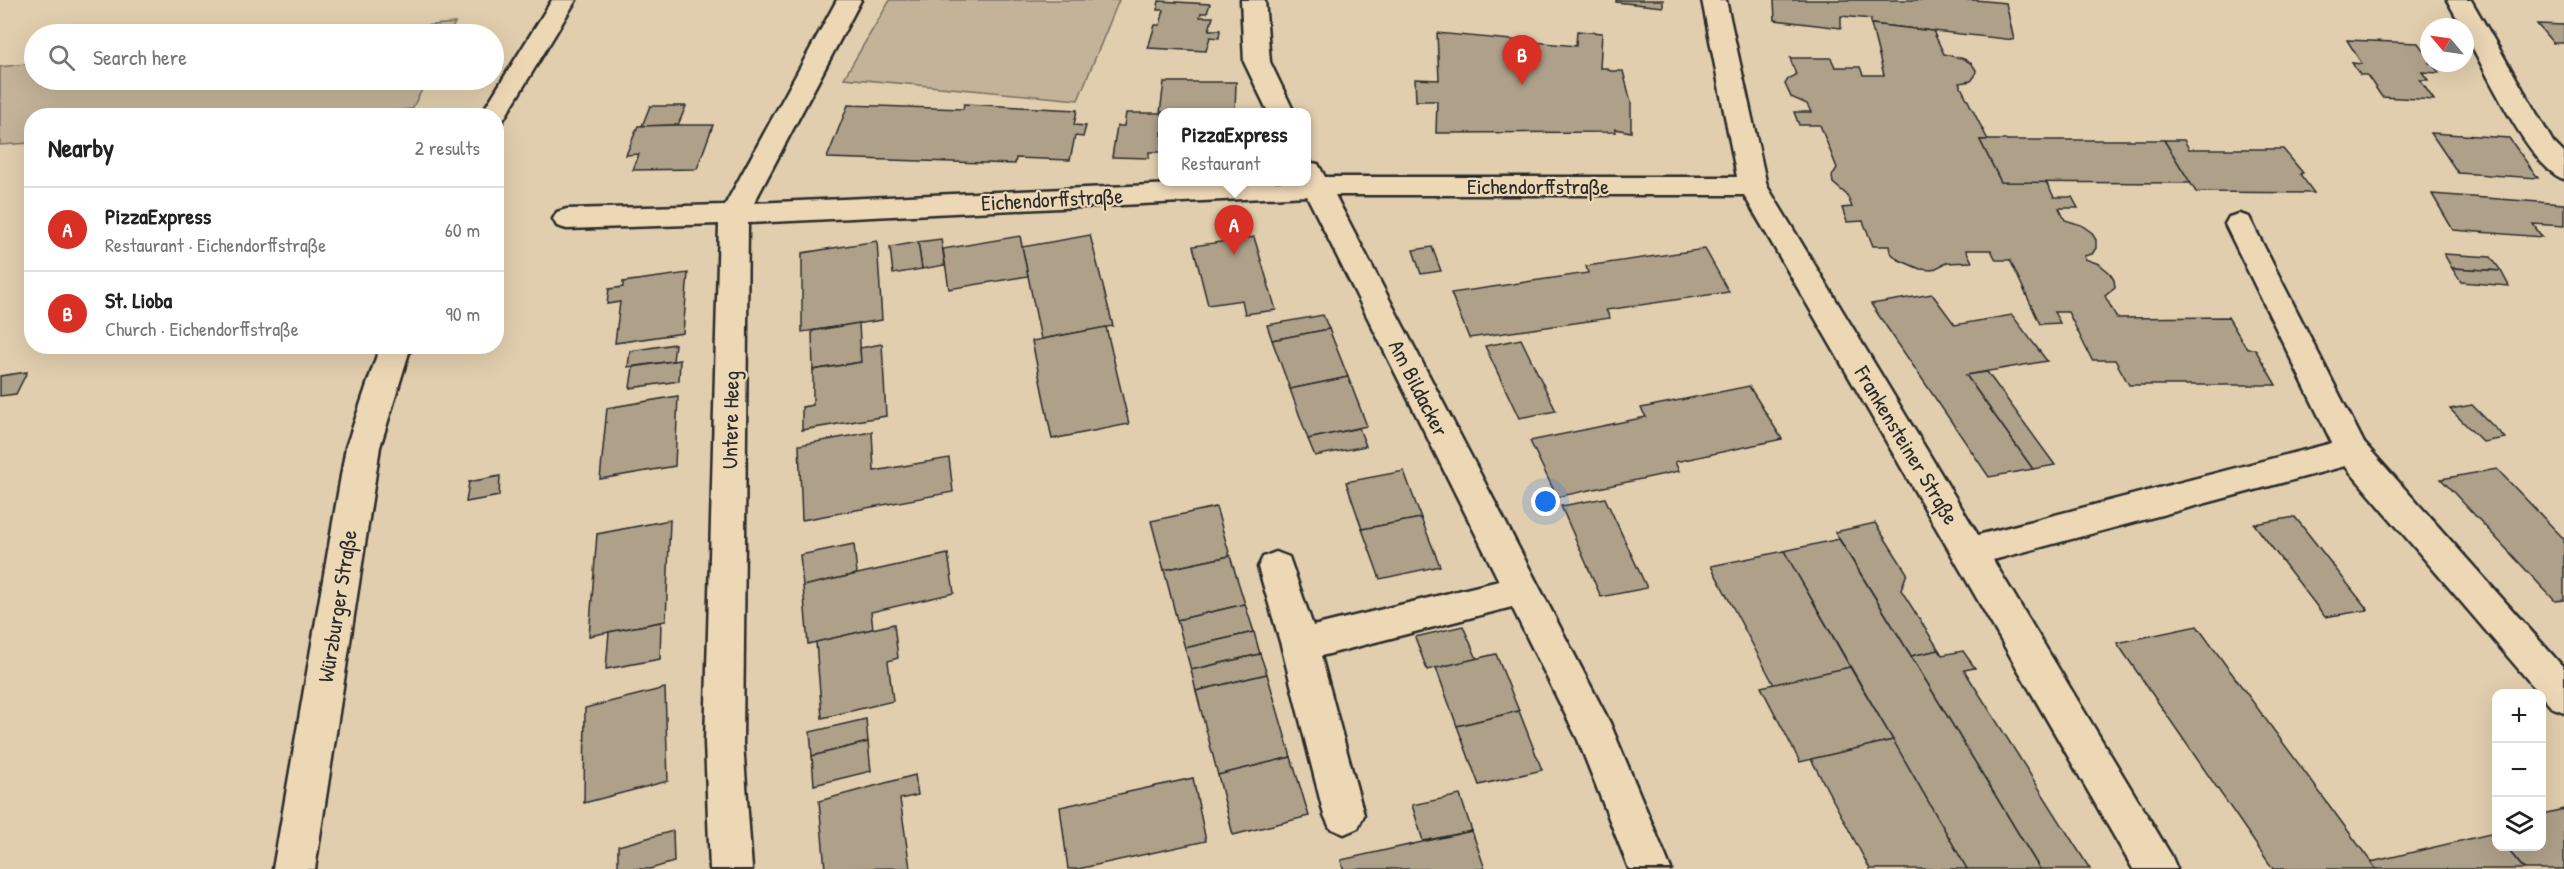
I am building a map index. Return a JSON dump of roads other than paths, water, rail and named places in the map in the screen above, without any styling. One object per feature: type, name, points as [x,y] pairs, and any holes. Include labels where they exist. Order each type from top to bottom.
[{"type":"street","points":[[498,108],[564,0]]},
{"type":"street","name":"Untere Heeg","points":[[732,869],[724,743],[734,214],[849,0]]},
{"type":"street","points":[[1253,0],[1257,62],[1279,108]]},
{"type":"street","name":"Frankensteiner Straße","points":[[1714,0],[1753,186],[2156,869]]},
{"type":"street","points":[[2459,0],[2542,147],[2564,170]]},
{"type":"street","name":"Eichendorffstraße","points":[[1311,176],[1753,186]]},
{"type":"street","name":"Am Bildacker","points":[[1311,176],[1596,735],[1650,869]]},
{"type":"street","name":"Eichendorffstraße","points":[[567,219],[734,214],[1159,186]]},
{"type":"street","points":[[2239,224],[2352,451],[2564,695]]},
{"type":"street","name":"Würzburger Straße","points":[[294,869],[363,447],[393,354]]},
{"type":"street","points":[[1970,552],[2352,451]]},
{"type":"street","points":[[1276,567],[1300,645],[1344,815]]},
{"type":"street","points":[[1300,645],[1522,590]]},
{"type":"place","name":"St. Lioba","points":[[1522,85]]},
{"type":"place","name":"PizzaExpress","points":[[1234,255]]}]
